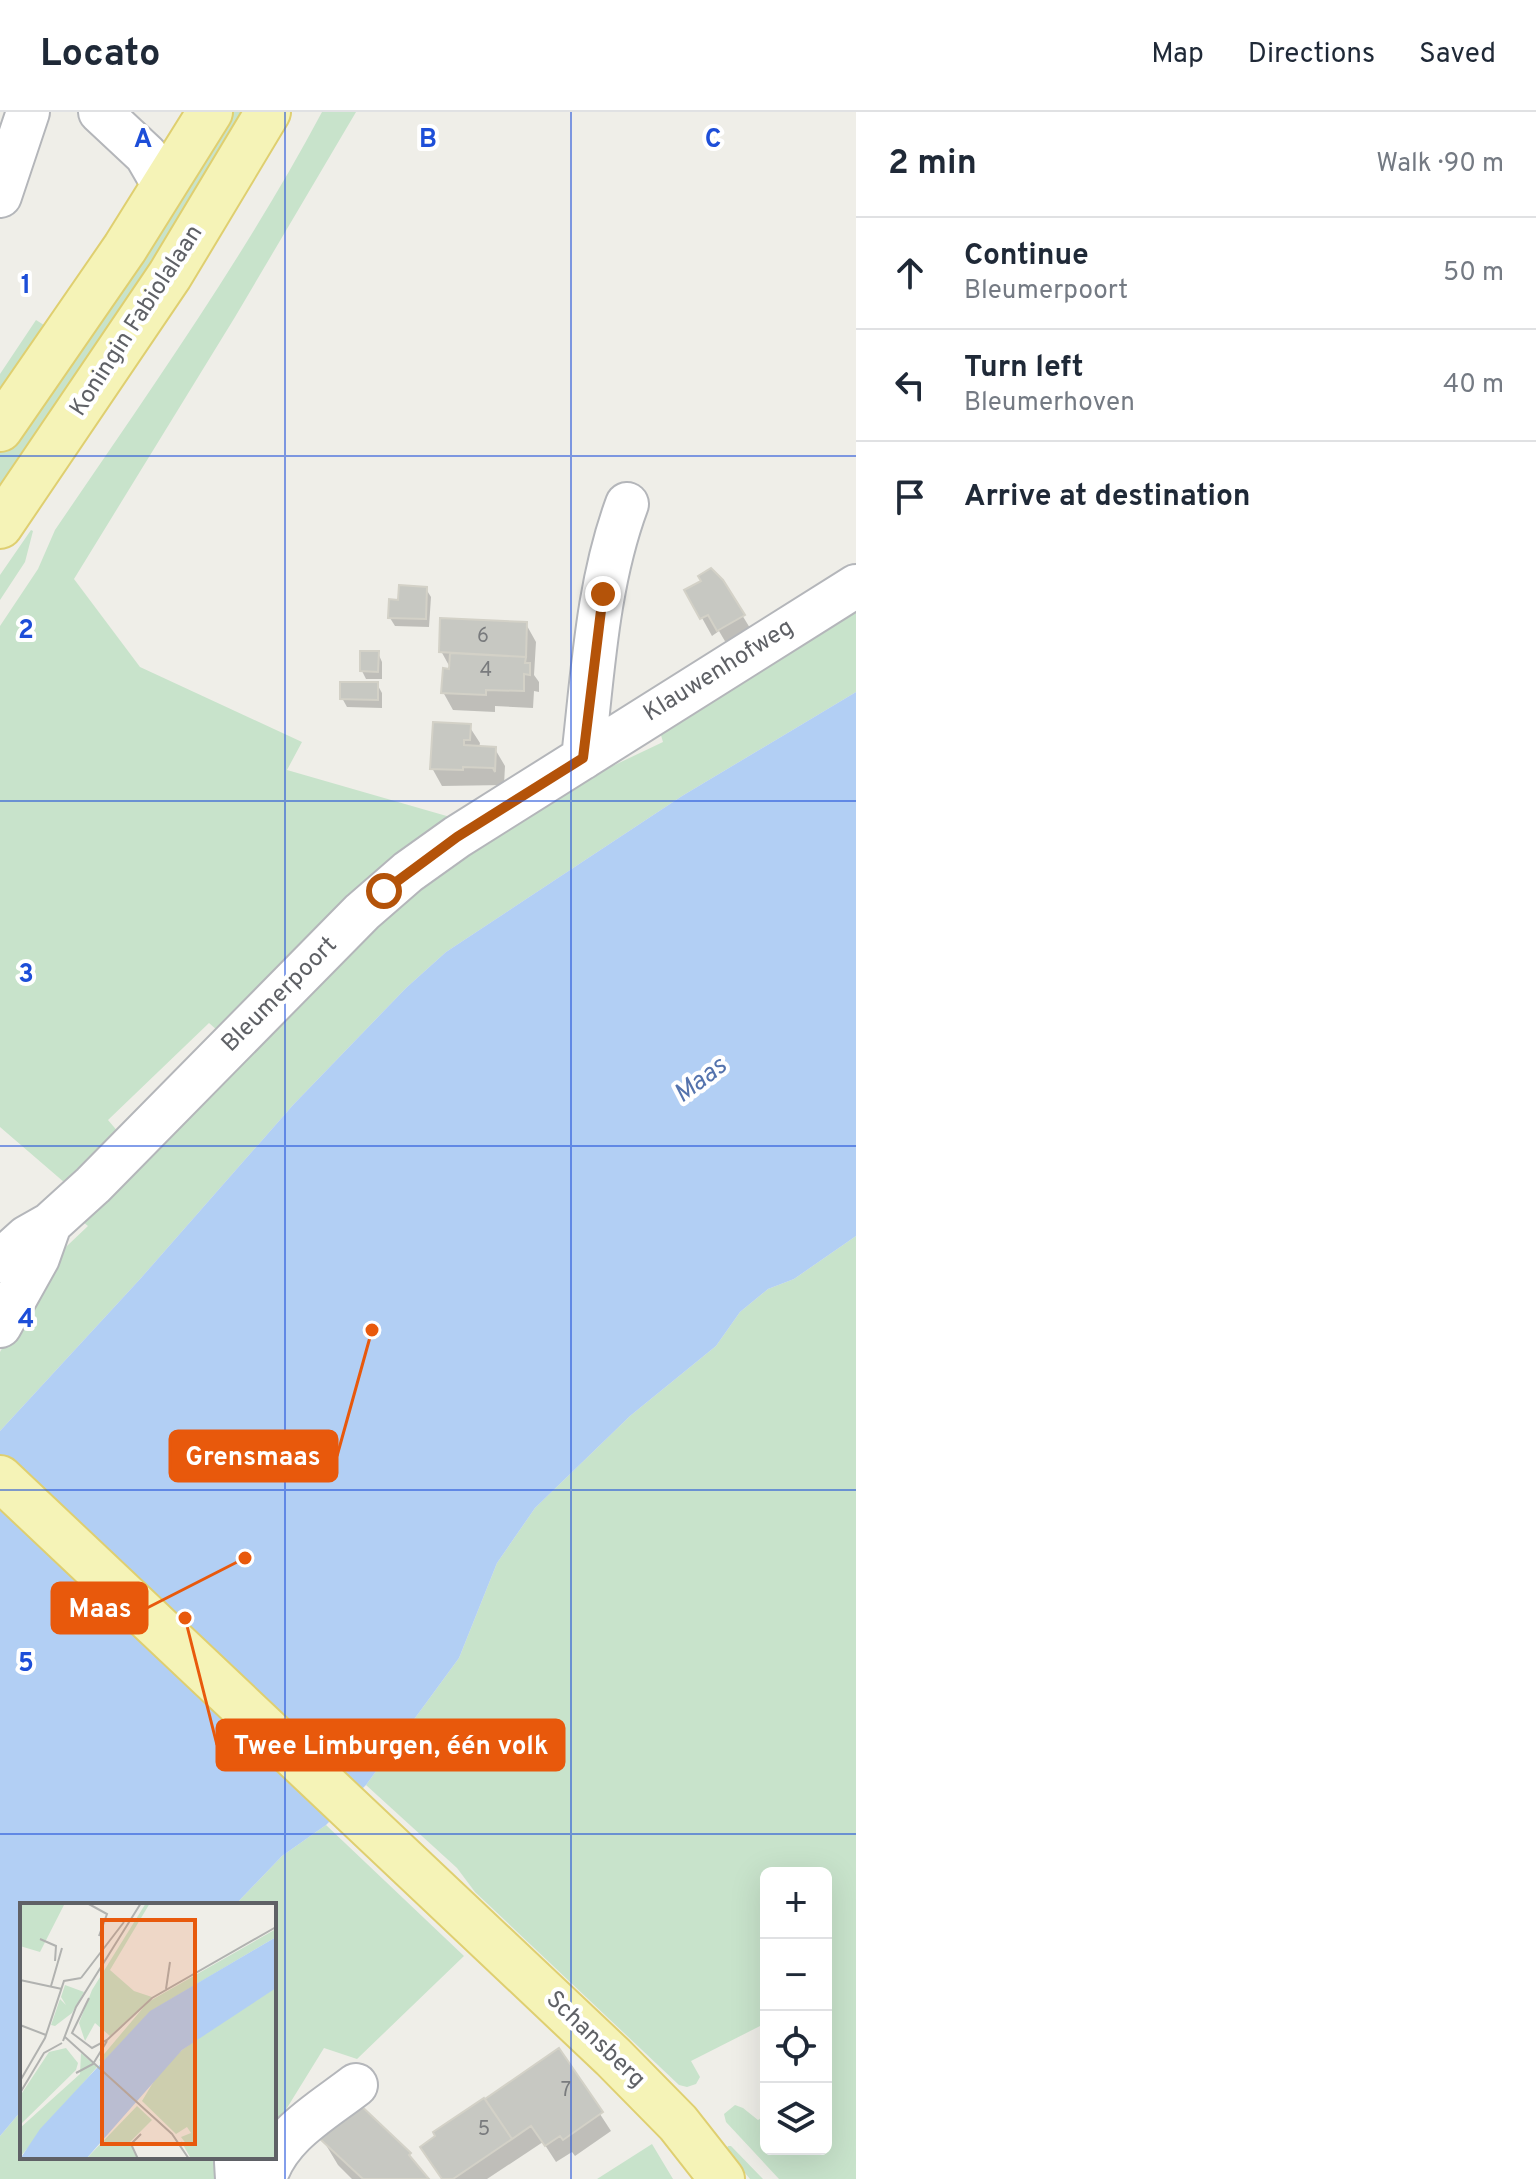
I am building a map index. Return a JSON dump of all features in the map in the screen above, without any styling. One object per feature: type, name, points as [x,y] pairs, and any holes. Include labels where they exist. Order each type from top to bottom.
[{"type":"main road","name":"Koningin Fabiolalaan","points":[[0,429],[125,248],[210,112]]},
{"type":"main road","name":"Koningin Fabiolalaan","points":[[0,526],[170,275],[268,112]]},
{"type":"main road","name":"Schansberg","points":[[0,1478],[647,2090],[678,2123],[722,2179]]},
{"type":"street","points":[[0,196],[28,112]]},
{"type":"street","points":[[100,112],[146,155],[164,186]]},
{"type":"street","points":[[583,758],[609,557],[627,504]]},
{"type":"street","name":"Klauwenhofweg","points":[[583,758],[856,586]]},
{"type":"street","name":"Bleumerpoort","points":[[0,1261],[27,1237],[50,1224],[93,1185],[384,891],[445,845],[583,758]]},
{"type":"street","points":[[0,1326],[38,1258],[50,1224]]},
{"type":"street","points":[[276,2155],[286,2140],[356,2085]]},
{"type":"street","points":[[246,2173],[269,2165],[273,2159]]},
{"type":"green space","points":[[227,112],[258,112],[0,504],[0,450]]},
{"type":"green space","points":[[322,112],[356,112],[74,579],[140,667],[302,742],[287,770],[464,821],[226,1038],[209,1023],[108,1120],[125,1140],[72,1189],[0,1127],[0,626],[38,569],[55,530],[228,272]]},
{"type":"green space","points":[[36,320],[44,325],[0,391],[0,374]]},
{"type":"green space","points":[[31,530],[25,562],[0,600],[0,575]]},
{"type":"green space","points":[[856,599],[856,692],[682,796],[446,952],[406,988],[293,1105],[141,1278],[0,1431],[0,1352],[49,1263],[88,1226],[83,1222],[192,1106],[381,913],[522,809],[663,742],[658,725]]},
{"type":"green space","points":[[856,1236],[856,2179],[779,2179],[726,2122],[724,2114],[735,2105],[760,2119],[760,2155],[832,2155],[832,1867],[760,1867],[760,2026],[691,2061],[700,2077],[696,2084],[687,2087],[679,2085],[475,1892],[457,1868],[366,1785],[459,1658],[497,1563],[535,1508],[630,1416],[716,1346],[740,1312],[768,1289],[794,1279]]},
{"type":"green space","points":[[326,1825],[464,1956],[357,2059],[324,2048],[276,2126],[276,1903],[237,1903],[282,1856]]},
{"type":"green space","points":[[20,2112],[20,2159],[256,2159],[250,2179],[0,2179],[0,2136]]},
{"type":"green space","points":[[652,2144],[673,2179],[597,2179]]},
{"type":"green space","points":[[728,2146],[763,2179],[750,2179],[726,2150]]},
{"type":"water","points":[[856,692],[856,1236],[794,1279],[768,1289],[740,1312],[716,1346],[630,1416],[535,1508],[497,1563],[459,1658],[366,1785],[326,1825],[282,1856],[237,1903],[20,1903],[20,2112],[0,2136],[0,1431],[141,1278],[293,1105],[406,988],[446,952],[682,796]]},
{"type":"building","points":[[711,568],[723,580],[745,615],[717,631],[708,615],[700,619],[684,590],[701,581],[698,576]]},
{"type":"building","points":[[399,585],[427,587],[426,619],[388,618],[389,599],[398,600]]},
{"type":"building","points":[[440,618],[527,622],[526,657],[439,652]]},
{"type":"building","points":[[360,651],[379,651],[378,672],[360,671]]},
{"type":"building","points":[[450,653],[526,657],[525,663],[530,663],[530,675],[524,674],[524,691],[486,690],[486,695],[441,693],[443,668],[449,669]]},
{"type":"building","points":[[340,682],[378,682],[378,700],[340,699]]},
{"type":"building","points":[[433,722],[471,724],[470,740],[464,740],[464,745],[496,747],[495,772],[493,768],[430,769]]},
{"type":"building","points":[[559,2048],[603,2112],[563,2140],[560,2136],[545,2146],[531,2126],[512,2139],[485,2099]]},
{"type":"building","points":[[484,2098],[512,2139],[453,2179],[442,2179],[420,2147],[435,2136],[433,2132]]},
{"type":"building","points":[[356,2101],[411,2153],[409,2155],[429,2179],[363,2179],[320,2139]]},
{"type":"place","name":"Grensmaas","points":[[372,1330]]},
{"type":"place","name":"Maas","points":[[245,1558]]},
{"type":"place","name":"Twee Limburgen, één volk","points":[[185,1618]]},
{"type":"route","points":[[384,891],[433,853],[583,758],[603,594]]}]
